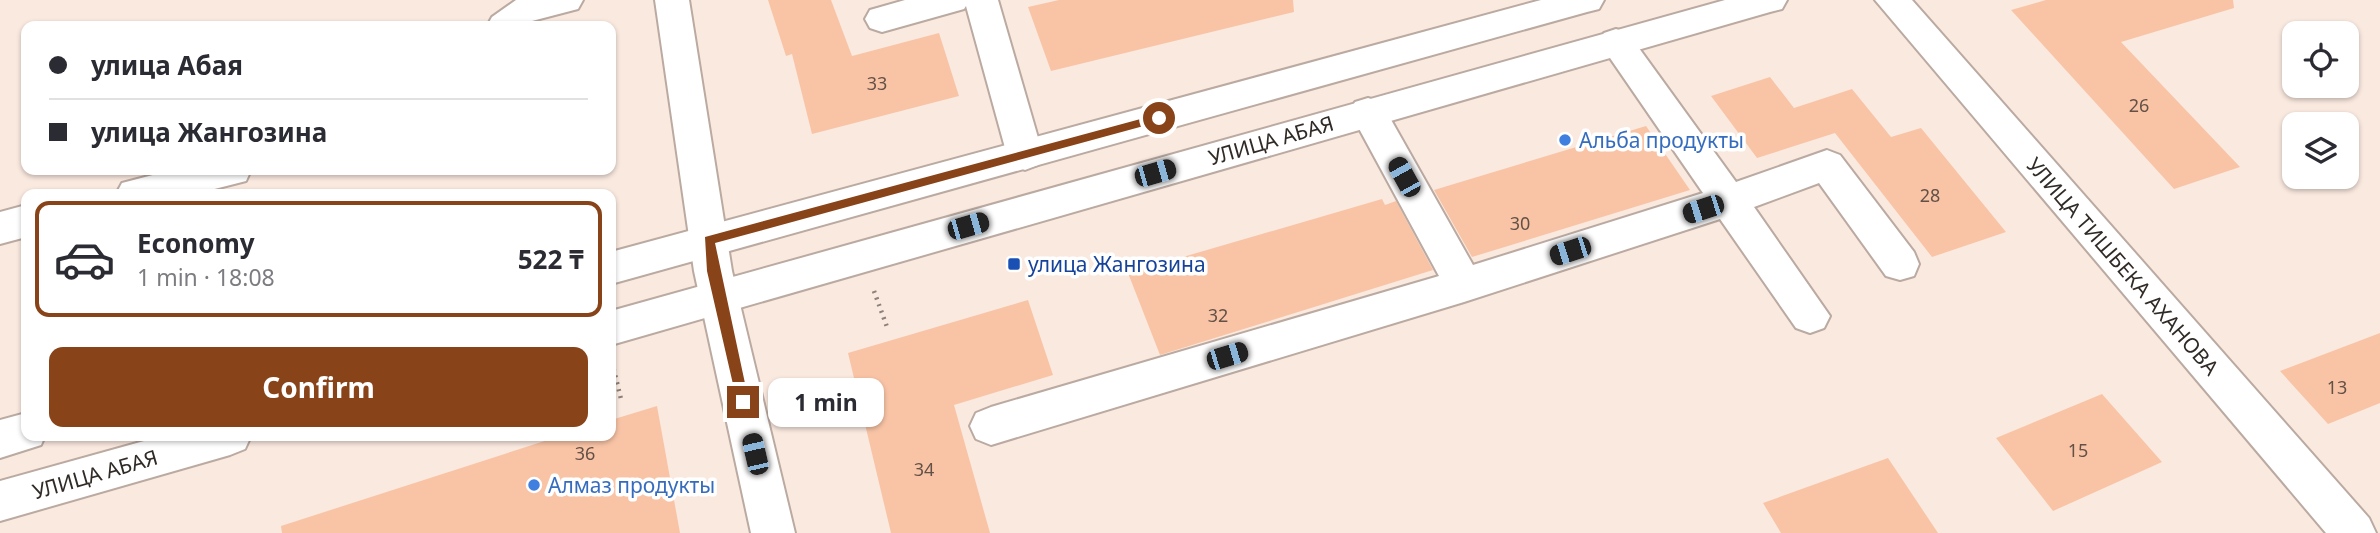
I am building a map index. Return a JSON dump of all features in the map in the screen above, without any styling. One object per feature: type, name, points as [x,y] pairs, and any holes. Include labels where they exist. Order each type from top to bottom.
[{"type":"main road","points":[[510,21],[521,11],[566,0]]},
{"type":"main road","points":[[673,0],[719,297],[773,533]]},
{"type":"main road","points":[[882,19],[952,0]]},
{"type":"main road","points":[[981,0],[1025,155]]},
{"type":"main road","points":[[616,267],[1587,0]]},
{"type":"main road","name":"УЛИЦА АБАЯ","points":[[616,327],[1770,0]]},
{"type":"main road","name":"УЛИЦА ТИШБЕКА АХАНОВА","points":[[1892,0],[2354,533]]},
{"type":"main road","points":[[1616,42],[1810,316]]},
{"type":"main road","points":[[1368,112],[1464,285]]},
{"type":"main road","points":[[990,426],[1464,285],[1730,200],[1827,165],[1900,264]]},
{"type":"main road","points":[[155,189],[213,175]]},
{"type":"main road","points":[[0,228],[21,223]]},
{"type":"main road","points":[[0,439],[21,433]]},
{"type":"main road","name":"УЛИЦА АБАЯ","points":[[0,501],[212,441]]},
{"type":"path","points":[[616,377],[621,399]]},
{"type":"building","points":[[768,0],[831,0],[852,56],[939,33],[959,96],[812,134],[792,54],[786,56]]},
{"type":"building","points":[[1059,0],[1293,0],[1294,12],[1051,71],[1028,7]]},
{"type":"building","points":[[2046,0],[2233,0],[2234,8],[2121,42],[2240,167],[2174,189],[2011,10]]},
{"type":"building","points":[[1770,77],[1794,108],[1852,89],[1891,137],[1921,128],[2006,232],[1932,257],[1835,133],[1757,158],[1711,96]]},
{"type":"building","points":[[1646,126],[1690,190],[1472,257],[1434,190]]},
{"type":"building","points":[[1382,199],[1385,205],[1396,201],[1433,270],[1160,355],[1128,273]]},
{"type":"building","points":[[1028,300],[1053,375],[954,405],[990,533],[891,533],[848,353]]},
{"type":"building","points":[[2380,333],[2380,403],[2328,424],[2280,371]]},
{"type":"building","points":[[2102,394],[2162,462],[2053,511],[1996,438]]},
{"type":"building","points":[[657,406],[680,533],[282,533],[281,526],[544,441],[616,441],[616,418]]},
{"type":"building","points":[[1888,458],[1938,533],[1781,533],[1763,503]]},
{"type":"place","name":"Альба продукты","points":[[1565,140]]},
{"type":"place","name":"улица Жангозина","points":[[1014,264]]},
{"type":"place","name":"Алмаз продукты","points":[[534,485]]},
{"type":"route","points":[[743,402],[713,271],[709,240],[1159,118]]}]
